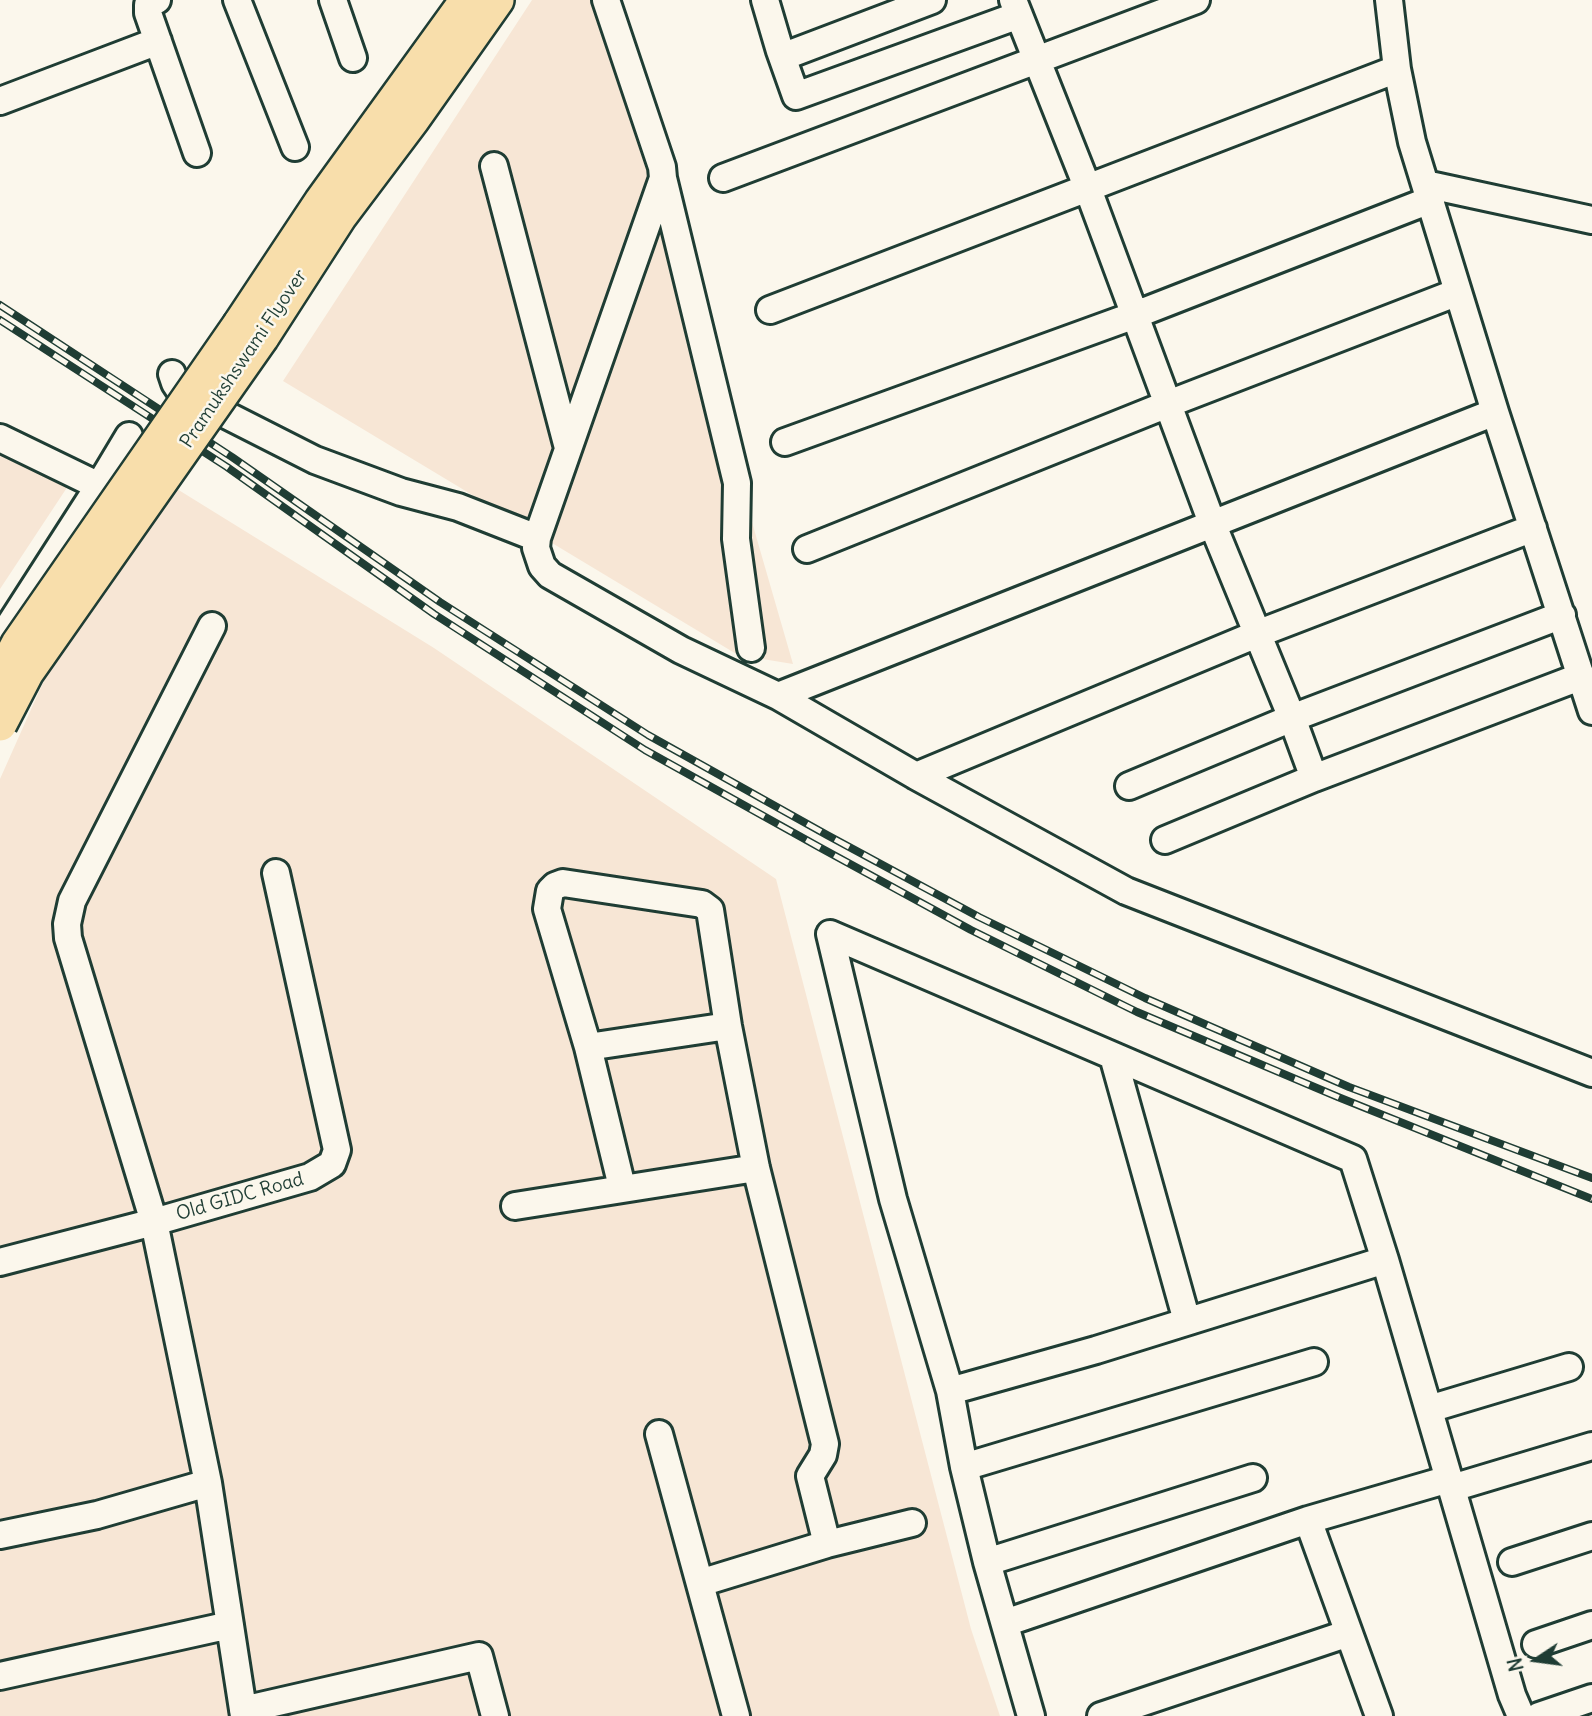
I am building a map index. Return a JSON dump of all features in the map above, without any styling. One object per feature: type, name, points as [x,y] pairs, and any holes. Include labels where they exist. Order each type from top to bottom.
[{"type":"main road","name":"Pramukshswami Flyover","points":[[0,678],[18,644],[240,324],[321,202],[467,0]]},
{"type":"main road","name":"Pramukshswami Flyover","points":[[0,724],[27,673],[262,337],[340,216],[497,0]]},
{"type":"street","points":[[157,0],[147,8],[197,153]]},
{"type":"street","points":[[237,0],[295,147]]},
{"type":"street","points":[[334,0],[353,58]]},
{"type":"street","points":[[606,0],[662,167],[737,483],[736,539],[751,648]]},
{"type":"street","points":[[765,0],[796,96],[1016,7],[1088,189],[1212,523],[1314,778]]},
{"type":"street","points":[[780,51],[790,54],[797,52],[932,0]]},
{"type":"street","points":[[723,178],[1196,0]]},
{"type":"street","points":[[1389,0],[1397,69],[1412,142],[1495,412],[1592,711]]},
{"type":"street","points":[[0,101],[158,41]]},
{"type":"street","points":[[770,310],[1397,69]]},
{"type":"street","points":[[494,166],[568,448]]},
{"type":"street","points":[[663,178],[537,538],[537,557],[550,575],[681,650],[778,696],[916,776],[1126,891],[1592,1073]]},
{"type":"street","points":[[785,442],[1135,315],[1427,192],[1592,220]]},
{"type":"street","points":[[807,550],[1168,404],[1458,292]]},
{"type":"street","points":[[173,374],[181,392],[315,460],[401,492],[458,507],[537,538]]},
{"type":"street","points":[[778,696],[1495,412]]},
{"type":"street","points":[[0,640],[129,436]]},
{"type":"street","points":[[0,438],[99,486]]},
{"type":"street","points":[[916,776],[1257,634],[1533,528]]},
{"type":"street","points":[[1129,786],[1292,718],[1562,615]]},
{"type":"street","points":[[0,1262],[154,1222],[68,938],[67,924],[72,901],[212,626]]},
{"type":"street","points":[[1165,840],[1314,778],[1582,676]]},
{"type":"street","name":"Old GIDC Road","points":[[244,1713],[208,1483],[154,1222],[310,1178],[332,1164],[337,1150],[276,873]]},
{"type":"street","points":[[621,1187],[588,1047],[547,909],[550,891],[563,883],[706,906],[711,916],[728,1026],[756,1168],[825,1444],[823,1455],[810,1476],[827,1544]]},
{"type":"street","points":[[1031,1716],[987,1562],[964,1467],[950,1391],[893,1199],[830,933],[1353,1159],[1385,1259],[1512,1695],[1521,1716]]},
{"type":"street","points":[[588,1047],[728,1026]]},
{"type":"street","points":[[1113,1056],[1187,1321]]},
{"type":"street","points":[[515,1206],[621,1187],[756,1168]]},
{"type":"street","points":[[950,1391],[1385,1259]]},
{"type":"street","points":[[964,1467],[1314,1362]]},
{"type":"street","points":[[1429,1409],[1569,1367]]},
{"type":"street","points":[[659,1434],[736,1716]]},
{"type":"street","points":[[1005,1623],[1308,1520],[1592,1446]]},
{"type":"street","points":[[987,1562],[1253,1478]]},
{"type":"street","points":[[0,1535],[97,1515],[208,1483]]},
{"type":"street","points":[[1308,1520],[1379,1716]]},
{"type":"street","points":[[700,1583],[827,1544],[912,1523]]},
{"type":"street","points":[[1512,1562],[1592,1536]]},
{"type":"street","points":[[0,1675],[230,1625]]},
{"type":"street","points":[[1536,1644],[1592,1625]]},
{"type":"street","points":[[1101,1716],[1349,1633]]},
{"type":"street","points":[[244,1713],[480,1657],[495,1716]]},
{"type":"street","points":[[1539,1716],[1592,1698]]},
{"type":"shaded area","points":[[532,0],[601,0],[793,664],[738,655],[283,381]]},
{"type":"shaded area","points":[[0,438],[70,483],[0,589]]},
{"type":"shaded area","points":[[177,489],[434,648],[776,879],[971,1629],[1000,1716],[0,1716],[0,779],[54,658]]},
{"type":"railway","points":[[0,305],[232,457],[440,602],[648,735],[827,835],[979,917],[1145,998],[1349,1087],[1592,1178]]},
{"type":"railway","points":[[0,320],[227,467],[434,614],[645,750],[819,847],[971,930],[1137,1012],[1338,1097],[1592,1199]]}]
